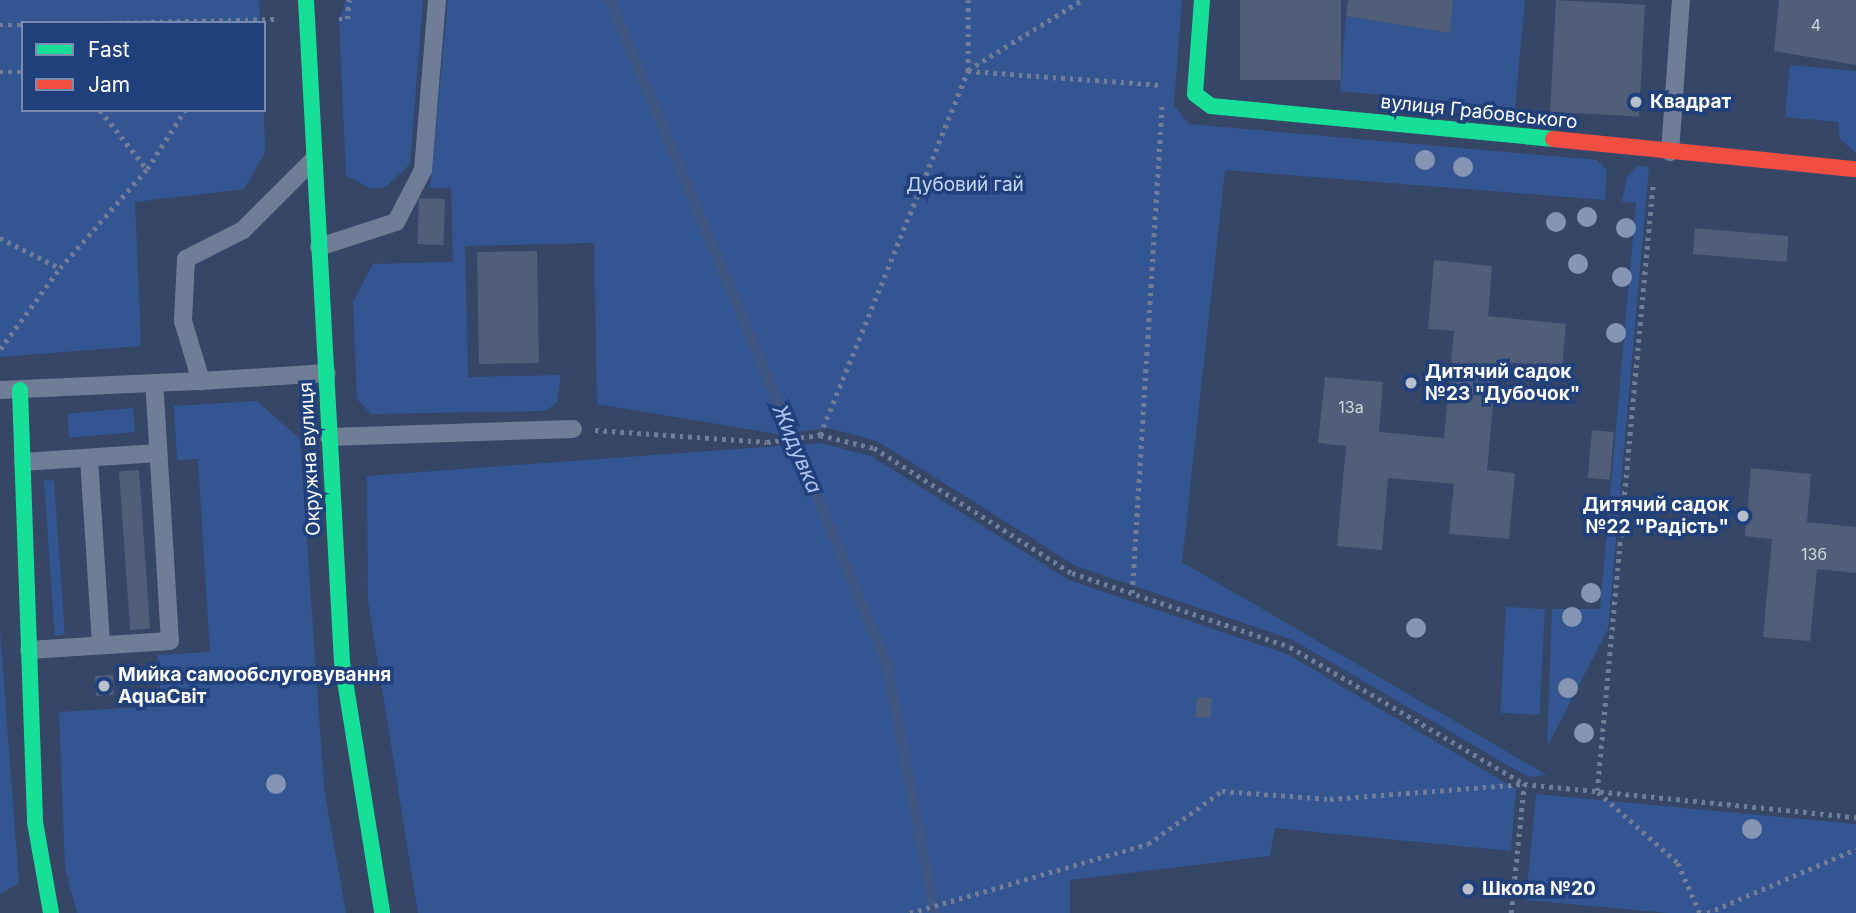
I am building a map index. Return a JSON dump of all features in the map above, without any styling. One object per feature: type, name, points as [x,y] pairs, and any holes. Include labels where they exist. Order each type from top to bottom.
[{"type":"street","name":"Окружна вулиця","points":[[306,0],[342,662],[382,913]]},
{"type":"street","name":"вулиця Грабовського","points":[[1202,0],[1195,94],[1211,106],[1856,169]]},
{"type":"street","points":[[20,390],[35,822],[51,913]]},
{"type":"lane","points":[[319,247],[397,222],[423,170],[437,0]]},
{"type":"lane","points":[[1663,152],[1681,0]]},
{"type":"lane","points":[[201,381],[183,321],[186,259],[243,230],[314,159]]},
{"type":"lane","points":[[0,390],[327,373]]},
{"type":"lane","points":[[29,650],[170,641],[154,383]]},
{"type":"lane","points":[[330,438],[573,429]]},
{"type":"lane","points":[[23,462],[159,453]]},
{"type":"lane","points":[[89,458],[101,645]]},
{"type":"path","points":[[241,21],[347,19],[349,0]]},
{"type":"path","points":[[820,435],[968,71],[968,0]]},
{"type":"path","points":[[968,71],[1082,0]]},
{"type":"path","points":[[0,26],[21,25]]},
{"type":"path","points":[[968,71],[1163,85],[1132,593]]},
{"type":"path","points":[[0,72],[21,72]]},
{"type":"path","points":[[102,112],[147,169]]},
{"type":"path","points":[[0,349],[60,268],[147,169],[184,112]]},
{"type":"path","points":[[1597,791],[1663,152]]},
{"type":"path","points":[[0,238],[60,268]]},
{"type":"path","points":[[573,429],[767,442],[820,435],[874,448],[1027,548],[1072,573],[1290,647],[1524,784]]},
{"type":"path","points":[[1511,913],[1524,784]]},
{"type":"path","points":[[910,913],[1002,889],[1051,869],[1148,844],[1222,791],[1330,799],[1524,784],[1856,817]]},
{"type":"path","points":[[1597,791],[1678,863],[1700,913]]},
{"type":"path","points":[[1707,913],[1856,849]]},
{"type":"green space","points":[[0,0],[259,0],[260,21],[21,21],[21,112],[264,112],[265,153],[244,189],[135,202],[141,346],[0,357]]},
{"type":"green space","points":[[346,0],[423,0],[410,164],[386,187],[371,189],[346,175],[339,21]]},
{"type":"green space","name":"Дубовий гай","points":[[448,0],[1182,0],[1174,105],[1189,124],[1597,160],[1607,170],[1605,200],[1225,170],[1182,562],[1547,775],[1528,777],[1293,640],[1076,566],[877,441],[828,428],[777,434],[597,404],[594,243],[465,246],[468,377],[561,375],[557,402],[546,411],[371,414],[357,399],[353,302],[373,264],[453,262],[451,188],[430,188]]},
{"type":"green space","points":[[1453,0],[1525,0],[1515,108],[1340,91],[1346,16],[1449,33]]},
{"type":"green space","points":[[1790,65],[1856,71],[1856,153],[1840,139],[1838,122],[1785,117]]},
{"type":"green space","points":[[1638,166],[1649,167],[1608,629],[1547,747],[1552,609],[1600,609],[1636,203],[1622,202],[1627,177]]},
{"type":"green space","points":[[257,401],[300,439],[324,788],[346,913],[77,913],[65,868],[59,712],[161,706],[158,655],[210,652],[198,459],[177,460],[174,406]]},
{"type":"green space","points":[[133,408],[135,432],[69,438],[67,414]]},
{"type":"green space","points":[[819,443],[871,456],[1069,580],[1287,654],[1516,789],[1511,851],[1275,828],[1270,856],[1070,880],[1070,913],[418,913],[368,601],[367,476]]},
{"type":"green space","points":[[54,480],[65,635],[55,635],[44,481]]},
{"type":"green space","points":[[1506,607],[1545,609],[1539,715],[1500,713]]},
{"type":"green space","points":[[0,630],[19,883],[0,894]]},
{"type":"green space","points":[[1536,794],[1856,824],[1856,913],[1668,913],[1526,900]]},
{"type":"building","points":[[1240,0],[1341,0],[1341,80],[1240,80]]},
{"type":"building","points":[[1348,0],[1453,0],[1450,33],[1346,16]]},
{"type":"building","points":[[1556,0],[1645,5],[1639,117],[1550,112]]},
{"type":"building","points":[[1779,0],[1856,0],[1856,65],[1774,51]]},
{"type":"building","points":[[419,198],[445,199],[443,245],[417,244]]},
{"type":"building","points":[[1695,228],[1789,236],[1786,262],[1693,254]]},
{"type":"building","points":[[537,251],[539,363],[479,364],[477,252]]},
{"type":"building","points":[[1434,260],[1492,266],[1488,316],[1566,324],[1562,368],[1497,361],[1487,470],[1515,473],[1509,539],[1449,534],[1454,484],[1388,478],[1382,550],[1337,546],[1346,446],[1318,443],[1325,377],[1383,382],[1379,432],[1444,438],[1454,331],[1428,329]]},
{"type":"building","points":[[1592,430],[1614,432],[1610,480],[1588,478]]},
{"type":"building","points":[[1751,468],[1811,474],[1807,522],[1856,527],[1856,573],[1817,569],[1810,641],[1763,637],[1772,539],[1745,536]]},
{"type":"building","points":[[139,470],[150,629],[130,630],[119,471]]},
{"type":"building","name":"Мийка самообслуговування AquaСвіт","points":[[113,675],[114,695],[96,696],[95,676]]},
{"type":"building","points":[[1197,697],[1212,698],[1211,718],[1196,717]]},
{"type":"waterway","name":"Жидувка","points":[[610,0],[887,664],[935,913]]},
{"type":"traffic: fast","points":[[306,0],[342,662],[382,913]]},
{"type":"traffic: fast","points":[[1202,0],[1195,94],[1211,106],[1553,139]]},
{"type":"traffic: fast","points":[[20,390],[35,822],[51,913]]},
{"type":"traffic: jam","points":[[1553,139],[1856,169]]},
{"type":"place","name":"Квадрат","points":[[1636,102]]},
{"type":"place","name":"Дитячий садок №23 \"Дубочок\"","points":[[1411,383]]},
{"type":"place","name":"Дитячий садок №22 \"Радість\"","points":[[1743,516]]},
{"type":"place","name":"Мийка самообслуговування AquaСвіт","points":[[104,686]]},
{"type":"place","name":"Школа №20","points":[[1468,889]]}]
